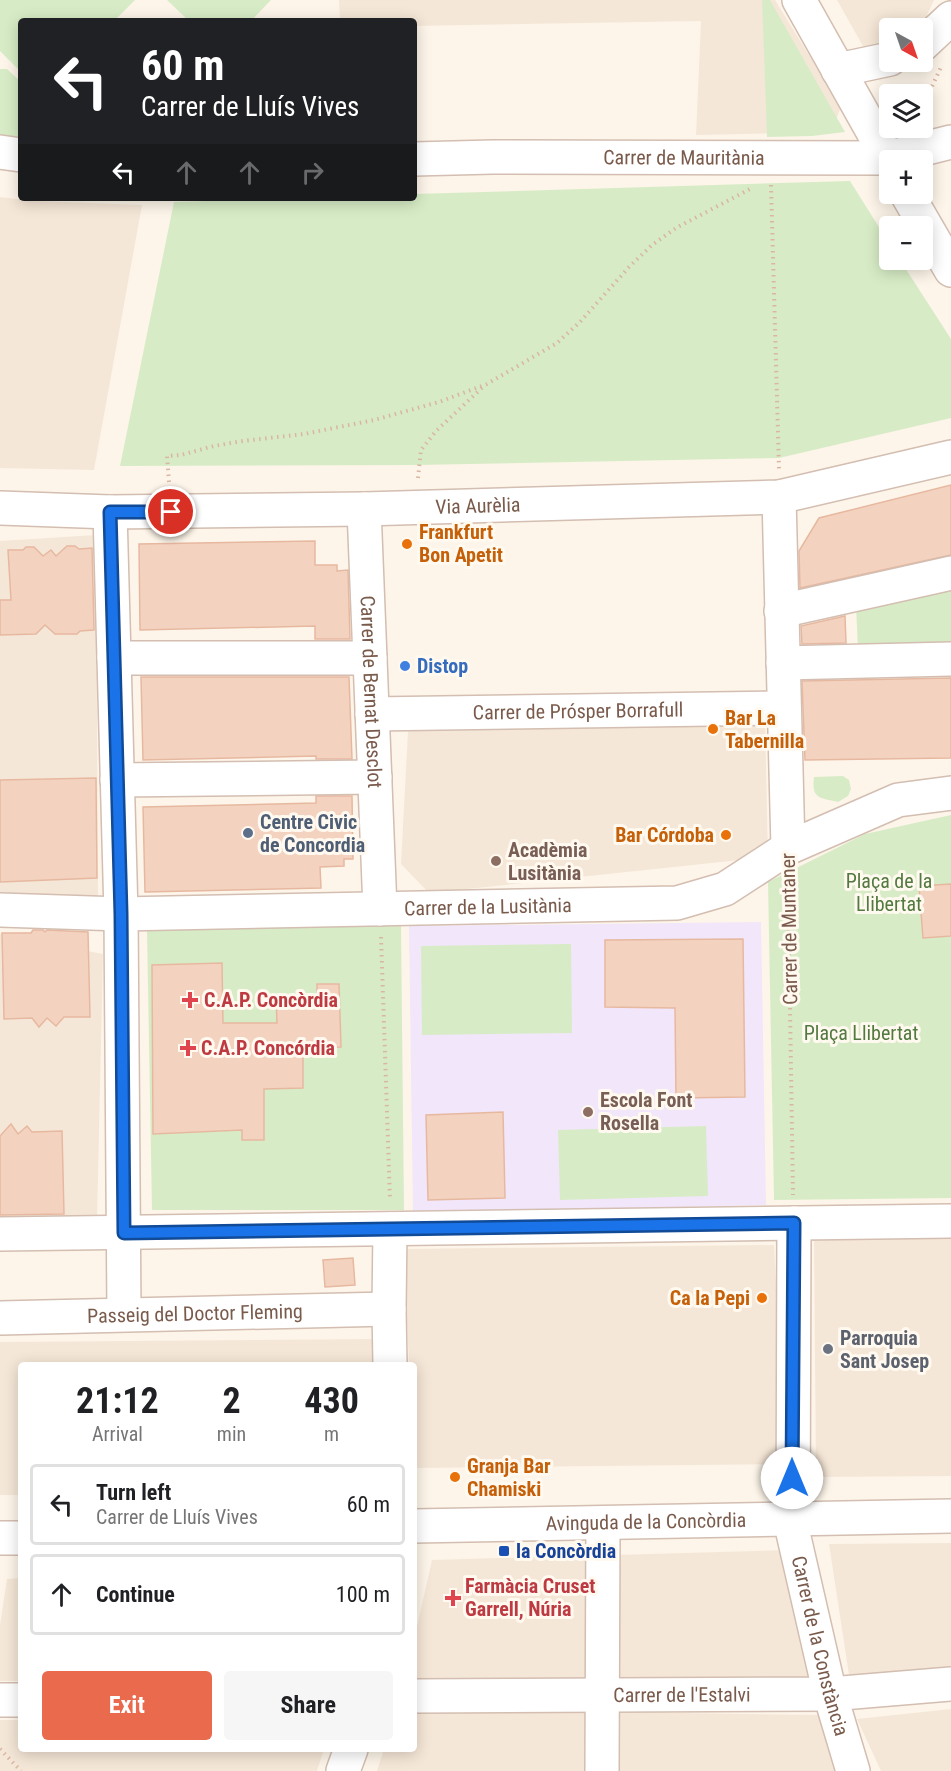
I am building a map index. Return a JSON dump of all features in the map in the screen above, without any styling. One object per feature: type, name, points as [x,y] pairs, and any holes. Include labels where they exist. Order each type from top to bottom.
[{"type":"street","points":[[799,0],[882,150]]},
{"type":"street","points":[[933,55],[951,18]]},
{"type":"street","points":[[838,70],[879,61]]},
{"type":"street","name":"Carrer de Mauritània","points":[[923,150],[951,142]]},
{"type":"street","points":[[0,152],[18,155]]},
{"type":"street","name":"Carrer de Mauritània","points":[[417,159],[493,157],[879,160]]},
{"type":"street","points":[[913,204],[951,270]]},
{"type":"street","name":"Via Aurèlia","points":[[0,508],[110,512],[364,509],[779,497],[951,457]]},
{"type":"street","name":"Carrer de Muntaner","points":[[779,497],[788,848]]},
{"type":"street","name":"Carrer de Bernat Desclot","points":[[364,509],[380,909]]},
{"type":"street","points":[[110,512],[121,914],[124,1314]]},
{"type":"street","points":[[781,611],[951,573]]},
{"type":"street","points":[[114,658],[370,658]]},
{"type":"street","points":[[783,663],[951,658]]},
{"type":"street","name":"Carrer de Prósper Borrafull","points":[[372,714],[784,708]]},
{"type":"street","points":[[117,780],[375,777]]},
{"type":"street","name":"Carrer de la Lusitània","points":[[0,910],[121,914],[677,903],[725,889],[788,848],[898,800],[951,793]]},
{"type":"street","points":[[0,1234],[951,1221]]},
{"type":"street","points":[[794,1223],[794,1519]]},
{"type":"street","points":[[390,1229],[390,1362]]},
{"type":"street","name":"Passeig del Doctor Fleming","points":[[0,1318],[389,1309]]},
{"type":"street","name":"Avinguda de la Concòrdia","points":[[417,1526],[951,1516]]},
{"type":"street","name":"Carrer de la Constància","points":[[794,1519],[793,1533],[830,1694],[853,1771]]},
{"type":"street","points":[[602,1771],[603,1523]]},
{"type":"street","points":[[0,1538],[18,1538]]},
{"type":"street","name":"Carrer de l'Estalvi","points":[[417,1695],[830,1694],[951,1684]]},
{"type":"street","points":[[0,1700],[18,1700]]},
{"type":"street","points":[[343,1771],[350,1752]]},
{"type":"path","points":[[168,467],[166,456],[181,455],[243,441],[304,434],[374,420],[428,405],[487,384],[557,343],[580,322],[652,245],[676,228],[760,183]]},
{"type":"path","points":[[771,195],[778,458]]},
{"type":"path","points":[[418,507],[418,465],[421,450],[436,431],[487,384]]},
{"type":"path","name":"Carrer de Muntaner","points":[[788,848],[794,1223]]},
{"type":"path","points":[[380,909],[390,1229]]},
{"type":"path","points":[[0,1749],[21,1771]]},
{"type":"shaded area","points":[[339,0],[775,0],[841,107],[831,132],[696,135],[701,21],[417,26],[417,18],[340,18]]},
{"type":"shaded area","points":[[837,0],[934,0],[926,18],[879,18],[879,66],[873,64]]},
{"type":"shaded area","points":[[0,197],[18,199],[18,201],[142,205],[94,470],[0,468]]},
{"type":"shaded area","points":[[96,535],[98,899],[0,898],[0,541]]},
{"type":"shaded area","points":[[765,719],[768,857],[429,893],[401,864],[408,731]]},
{"type":"shaded area","name":"Escola Font Rosella","points":[[761,922],[766,1205],[413,1213],[409,926]]},
{"type":"shaded area","points":[[0,934],[103,954],[97,1221],[0,1224]]},
{"type":"shaded area","points":[[951,1235],[951,1476],[816,1477],[814,1237]]},
{"type":"shaded area","points":[[774,1245],[785,1464],[417,1468],[417,1362],[409,1362],[404,1249]]},
{"type":"shaded area","points":[[379,1339],[377,1362],[18,1362],[18,1495],[0,1495],[0,1342]]},
{"type":"shaded area","points":[[951,1543],[951,1671],[849,1675],[829,1544]]},
{"type":"shaded area","points":[[790,1550],[811,1682],[417,1680],[417,1627],[432,1560]]},
{"type":"shaded area","points":[[18,1578],[18,1681],[0,1681],[0,1625],[7,1579]]},
{"type":"shaded area","points":[[417,1709],[818,1715],[837,1771],[377,1771],[383,1752],[417,1752]]},
{"type":"shaded area","points":[[951,1709],[951,1771],[881,1771],[857,1719]]},
{"type":"shaded area","points":[[0,1720],[18,1720],[18,1752],[323,1752],[317,1771],[0,1771]]},
{"type":"green space","points":[[0,0],[135,0],[117,18],[18,18],[18,69],[0,51]]},
{"type":"green space","points":[[167,0],[271,0],[254,18],[186,18]]},
{"type":"green space","points":[[762,0],[770,0],[845,132],[812,136],[767,137]]},
{"type":"green space","points":[[0,69],[7,69],[18,79],[18,143],[0,140]]},
{"type":"green space","points":[[850,181],[879,227],[879,270],[906,270],[951,339],[951,418],[779,458],[418,465],[120,466],[174,202],[417,201],[417,194]]},
{"type":"green space","points":[[951,586],[951,643],[858,650],[856,605]]},
{"type":"green space","points":[[843,776],[849,780],[851,789],[848,796],[838,802],[816,794],[813,784],[814,777]]},
{"type":"green space","name":"Plaça Llibertat","points":[[951,815],[951,1198],[774,1200],[768,882],[865,834]]},
{"type":"green space","points":[[401,926],[404,1210],[152,1210],[147,930]]},
{"type":"green space","points":[[571,944],[572,1033],[422,1035],[421,946]]},
{"type":"green space","points":[[706,1126],[708,1196],[560,1200],[558,1130]]},
{"type":"building","points":[[951,485],[951,555],[800,588],[799,551],[819,518]]},
{"type":"building","points":[[315,541],[315,565],[337,565],[337,571],[348,570],[350,639],[315,639],[315,626],[140,630],[139,544]]},
{"type":"building","points":[[67,546],[75,546],[79,549],[92,548],[94,630],[80,631],[77,634],[55,634],[45,625],[36,634],[0,635],[0,600],[11,600],[8,550],[34,547],[43,556],[51,550],[56,556]]},
{"type":"building","points":[[845,616],[846,643],[802,644],[801,626]]},
{"type":"building","points":[[141,677],[349,677],[352,759],[316,759],[316,756],[143,760]]},
{"type":"building","points":[[951,678],[951,758],[805,760],[802,681]]},
{"type":"building","points":[[96,778],[97,878],[0,882],[0,780]]},
{"type":"building","name":"Centre Civic de Concordia","points":[[316,796],[352,796],[353,859],[344,859],[344,866],[320,867],[321,888],[145,892],[143,807],[316,803]]},
{"type":"building","points":[[951,884],[951,936],[923,938],[919,886]]},
{"type":"building","points":[[33,930],[88,932],[90,1017],[64,1017],[56,1026],[47,1018],[39,1027],[32,1018],[4,1019],[2,933],[31,933]]},
{"type":"building","points":[[743,939],[745,1097],[676,1098],[675,1008],[605,1007],[605,940]]},
{"type":"building","points":[[222,963],[223,1023],[277,1023],[276,996],[317,995],[317,984],[339,984],[341,1047],[303,1048],[303,1088],[264,1089],[264,1140],[242,1140],[242,1130],[153,1134],[152,965]]},
{"type":"building","points":[[503,1112],[505,1198],[428,1200],[426,1115]]},
{"type":"building","points":[[11,1124],[18,1134],[27,1126],[32,1132],[62,1131],[64,1214],[0,1215],[0,1136]]},
{"type":"building","points":[[353,1258],[355,1285],[325,1287],[323,1260]]},
{"type":"place","name":"Frankfurt Bon Apetit","points":[[407,544]]},
{"type":"place","name":"Distop","points":[[405,666]]},
{"type":"place","name":"Bar La Tabernilla","points":[[713,729]]},
{"type":"place","name":"Centre Civic de Concordia","points":[[248,833]]},
{"type":"place","name":"Bar Córdoba","points":[[726,835]]},
{"type":"place","name":"Acadèmia Lusitània","points":[[496,861]]},
{"type":"place","name":"C.A.P. Concòrdia","points":[[190,1000]]},
{"type":"place","name":"C.A.P. Concórdia","points":[[188,1048]]},
{"type":"place","name":"Escola Font Rosella","points":[[588,1112]]},
{"type":"place","name":"Ca la Pepi","points":[[762,1298]]},
{"type":"place","name":"Parroquia Sant Josep","points":[[828,1349]]},
{"type":"place","name":"Granja Bar Chamiski","points":[[455,1477]]},
{"type":"place","name":"la Concòrdia","points":[[504,1551]]},
{"type":"place","name":"Farmàcia Cruset Garrell, Núria","points":[[453,1598]]},
{"type":"route","points":[[171,512],[110,512],[121,914],[124,1233],[794,1223],[792,1478]]},
{"type":"park label","name":"Plaça de la Llibertat","points":[[889,892]]}]
